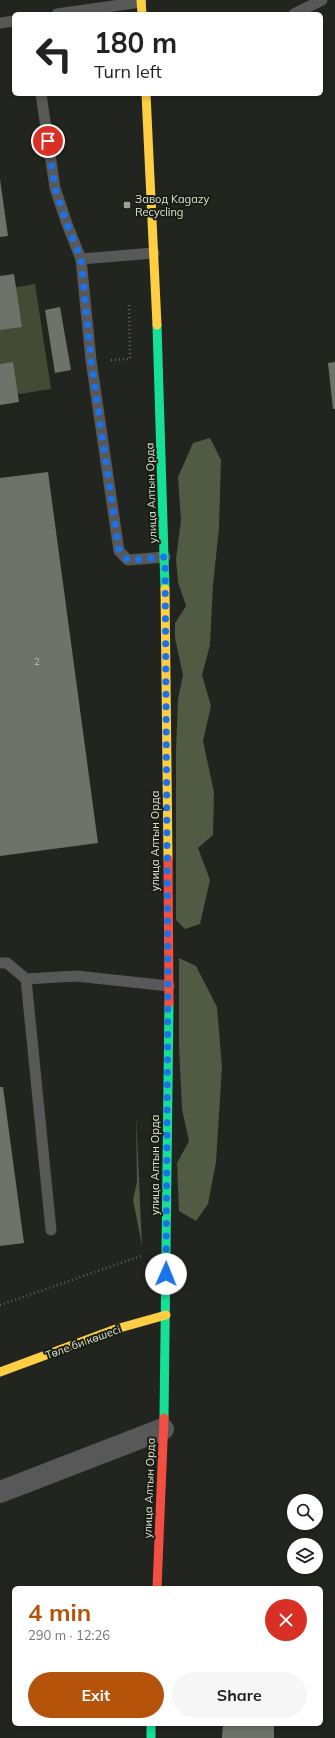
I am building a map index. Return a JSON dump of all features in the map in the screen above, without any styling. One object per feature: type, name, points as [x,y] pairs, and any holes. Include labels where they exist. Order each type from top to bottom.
[{"type":"main road","points":[[141,1],[142,12]]},
{"type":"main road","name":"улица Алтын Орда","points":[[146,96],[154,253],[165,557],[168,986],[166,1315],[164,1429],[157,1586]]},
{"type":"main road","name":"Төле би көшесі","points":[[0,1372],[116,1329],[166,1315]]},
{"type":"main road","points":[[150,1738],[151,1726]]},
{"type":"street","points":[[0,1492],[164,1429]]},
{"type":"lane","points":[[298,12],[322,0]]},
{"type":"lane","points":[[70,12],[141,1]]},
{"type":"lane","points":[[0,23],[12,20]]},
{"type":"lane","points":[[41,96],[55,188],[81,259],[91,360],[119,551],[128,560],[165,557]]},
{"type":"lane","points":[[81,259],[154,253]]},
{"type":"lane","points":[[0,963],[7,963],[26,979],[76,976],[168,986]]},
{"type":"lane","points":[[26,979],[51,1230]]},
{"type":"path","points":[[0,1305],[166,1248]]},
{"type":"green space","points":[[35,284],[51,389],[0,397],[0,290]]},
{"type":"green space","points":[[210,438],[221,460],[219,528],[213,585],[210,645],[202,675],[211,706],[203,741],[214,792],[213,835],[198,848],[210,880],[200,924],[185,929],[176,920],[176,751],[178,699],[183,675],[175,638],[175,623],[186,606],[178,582],[176,559],[181,520],[178,477],[193,443]]},
{"type":"green space","points":[[179,958],[196,966],[217,1007],[222,1067],[216,1162],[208,1204],[196,1221],[179,1211],[177,1163],[189,1141],[182,1109],[179,1046]]},
{"type":"green space","points":[[136,1113],[142,1246],[133,1200],[137,1182]]},
{"type":"building","points":[[0,179],[8,236],[0,237]]},
{"type":"building","points":[[14,274],[22,327],[0,330],[0,276]]},
{"type":"building","points":[[60,307],[71,370],[55,373],[45,310]]},
{"type":"building","points":[[13,362],[19,402],[0,405],[0,364]]},
{"type":"building","points":[[335,362],[335,409],[333,409],[328,363]]},
{"type":"building","points":[[48,472],[98,843],[0,856],[0,478]]},
{"type":"building","points":[[0,1087],[3,1087],[24,1243],[0,1246]]},
{"type":"building","points":[[223,1726],[274,1726],[274,1738],[222,1738]]},
{"type":"traffic: fast","points":[[157,325],[165,589]]},
{"type":"traffic: fast","points":[[164,1418],[169,1003]]},
{"type":"traffic: fast","points":[[151,1726],[151,1738]]},
{"type":"traffic: slow","points":[[141,0],[142,12]]},
{"type":"traffic: slow","points":[[146,96],[157,325]]},
{"type":"traffic: slow","points":[[165,589],[168,859]]},
{"type":"traffic: slow","points":[[0,1372],[116,1329],[166,1315]]},
{"type":"traffic: jam","points":[[168,859],[169,1003]]},
{"type":"traffic: jam","points":[[157,1586],[164,1418]]},
{"type":"place","name":"Завод Kagazy Recycling","points":[[127,205]]},
{"type":"route","points":[[48,141],[55,188],[81,259],[91,360],[119,551],[128,560],[165,557],[168,986],[166,1274]]}]
